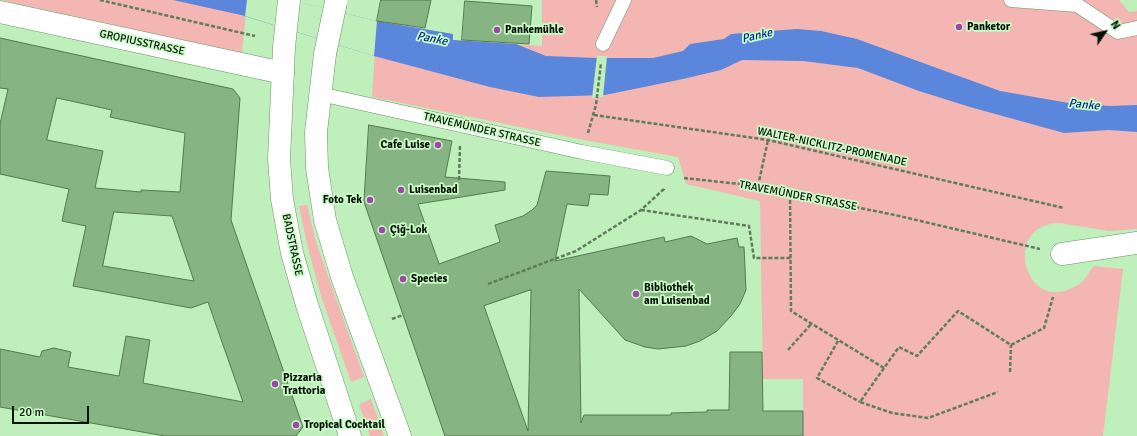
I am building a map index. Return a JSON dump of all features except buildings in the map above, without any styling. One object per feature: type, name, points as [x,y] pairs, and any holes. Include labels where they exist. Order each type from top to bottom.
[{"type":"main road","name":"BADSTRASSE","points":[[289,0],[284,47],[279,159],[282,199],[292,253],[306,305],[350,436]]},
{"type":"main road","points":[[336,1],[325,54],[320,94],[316,132],[317,168],[325,220],[342,277],[400,436]]},
{"type":"main road","name":"GROPIUSSTRASSE","points":[[0,12],[283,73]]},
{"type":"main road","points":[[1062,254],[1137,243]]},
{"type":"lane","points":[[603,44],[624,0]]},
{"type":"lane","points":[[1010,0],[1077,5],[1118,32],[1137,28]]},
{"type":"lane","name":"TRAVEMÜNDER STRASSE","points":[[320,94],[582,152],[667,168]]},
{"type":"path","points":[[100,0],[255,36]]},
{"type":"path","name":"WALTER-NICKLITZ-PROMENADE","points":[[603,44],[594,115],[768,140],[1064,208]]},
{"type":"path","points":[[459,180],[460,142],[463,126]]},
{"type":"path","points":[[758,186],[768,140]]},
{"type":"path","points":[[488,284],[576,251],[641,210],[664,189],[667,168]]},
{"type":"path","name":"TRAVEMÜNDER STRASSE","points":[[667,168],[684,178],[758,186],[895,215],[1062,254]]},
{"type":"path","points":[[790,194],[791,311],[884,368]]},
{"type":"path","points":[[641,210],[749,226],[754,258],[791,258]]},
{"type":"path","points":[[1011,345],[1044,328],[1053,297]]},
{"type":"path","points":[[860,402],[900,347],[917,356],[958,311],[1011,345]]},
{"type":"path","points":[[392,319],[403,315]]},
{"type":"path","points":[[788,350],[812,323]]},
{"type":"path","points":[[838,341],[817,378],[860,402],[892,413],[928,418],[998,392]]},
{"type":"path","points":[[1010,372],[1011,345]]},
{"type":"shaded area","points":[[0,0],[247,0],[242,53]]},
{"type":"shaded area","points":[[542,0],[1119,0],[1129,12],[1137,11],[1137,229],[1109,231],[1059,223],[1042,227],[1031,236],[1026,249],[1026,262],[1030,275],[1038,286],[1050,292],[1064,291],[1076,286],[1081,283],[1094,266],[1123,269],[1103,436],[803,436],[803,379],[763,379],[760,201],[686,184],[678,157],[584,140],[372,97],[377,21],[453,34],[453,40],[542,46]]},
{"type":"shaded area","points":[[307,205],[316,242],[364,377],[351,382],[321,296],[307,244],[299,206]]},
{"type":"shaded area","points":[[371,399],[384,436],[370,436],[359,404]]},
{"type":"water","name":"Panke","points":[[173,0],[289,0],[377,21],[453,34],[453,40],[516,44],[546,56],[653,58],[683,51],[690,44],[724,39],[731,34],[797,29],[821,31],[857,39],[1000,91],[1069,103],[1110,106],[1137,105],[1137,132],[1109,130],[1064,133],[919,91],[858,68],[803,61],[742,60],[721,70],[605,95],[539,97],[490,87],[374,56],[241,15]]},
{"type":"pier","points":[[247,0],[290,0],[377,21],[374,56],[245,16]]},
{"type":"pier","points":[[597,56],[607,56],[603,97],[592,98]]},
{"type":"place","name":"Panketor","points":[[959,27]]},
{"type":"place","name":"Pankemühle","points":[[497,30]]},
{"type":"place","name":"Cafe Luise","points":[[438,145]]},
{"type":"place","name":"Luisenbad","points":[[401,190]]},
{"type":"place","name":"Foto Tek","points":[[370,200]]},
{"type":"place","name":"Çiğ-Lok","points":[[382,230]]},
{"type":"place","name":"Species","points":[[403,279]]},
{"type":"place","name":"Bibliothek am Luisenbad","points":[[636,294]]},
{"type":"place","name":"Pizzaria Trattoria","points":[[275,384]]},
{"type":"place","name":"Tropical Cocktail","points":[[296,425]]}]
